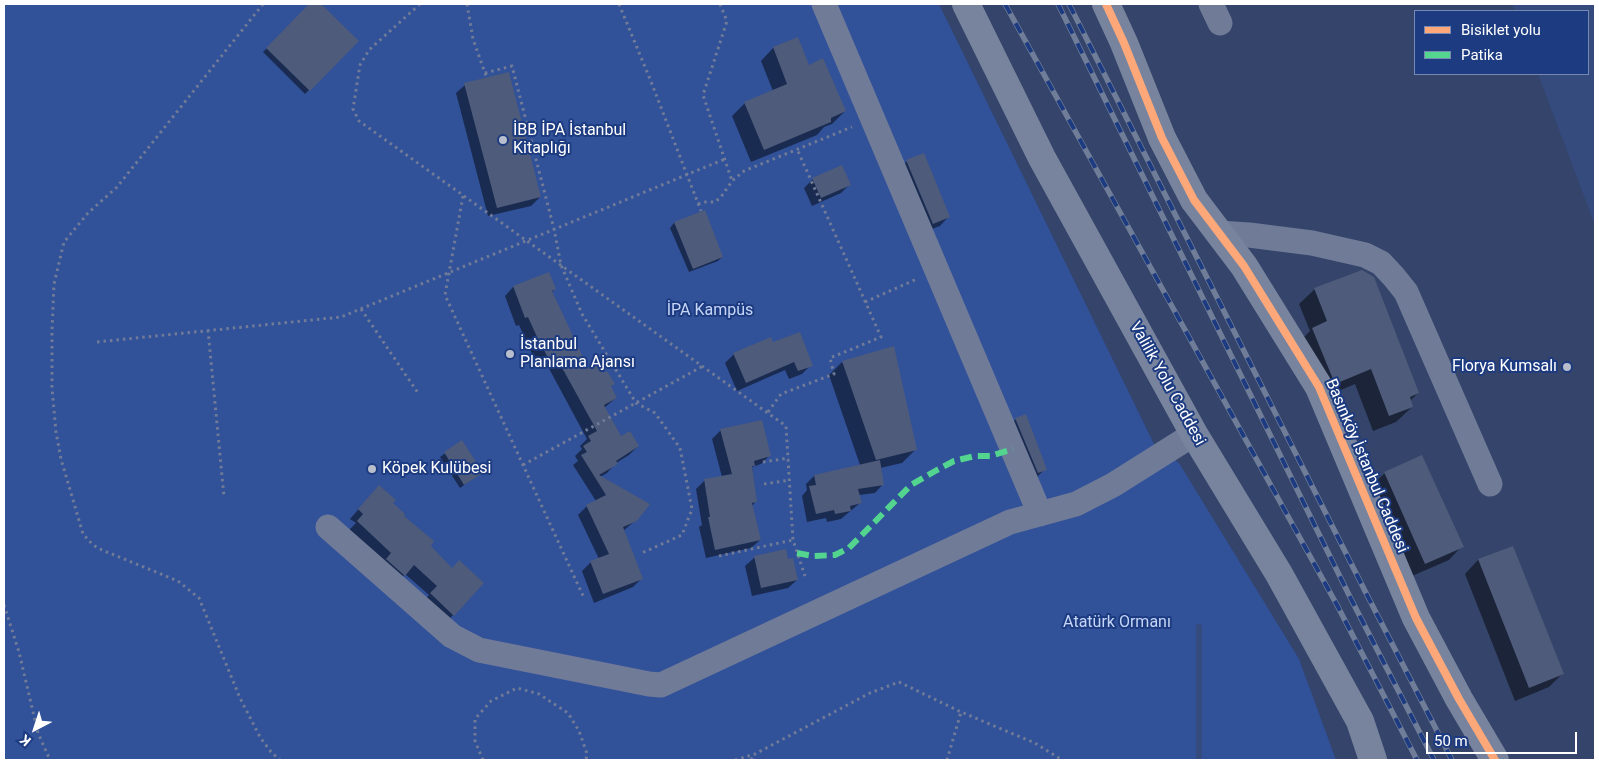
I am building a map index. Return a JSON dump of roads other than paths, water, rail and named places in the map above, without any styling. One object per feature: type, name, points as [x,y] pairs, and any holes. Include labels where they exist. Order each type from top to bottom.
[{"type":"main road","name":"Valilik Yolu Caddesi","points":[[966,4],[1042,158],[1194,434],[1279,574],[1360,721],[1373,760]]},
{"type":"main road","name":"Basınköy İstanbul Caddesi","points":[[1106,4],[1124,43],[1162,138],[1194,200],[1244,266],[1319,387],[1416,618],[1459,699],[1495,760]]},
{"type":"lane","points":[[824,4],[1040,514]]},
{"type":"lane","points":[[1219,233],[1312,243],[1365,255],[1381,263],[1406,292],[1490,484]]},
{"type":"lane","points":[[328,527],[452,636],[480,650],[661,685],[1010,522],[1076,504],[1095,495],[1194,434]]},
{"type":"waterway","points":[[1199,627],[1199,760]]},
{"type":"railway","points":[[1005,4],[1337,605],[1417,760]]},
{"type":"railway","points":[[1058,4],[1351,599],[1434,760]]},
{"type":"railway","points":[[1069,4],[1452,760]]},
{"type":"place","name":"İBB İPA İstanbul Kitaplığı","points":[[503,140]]},
{"type":"place","name":"İstanbul Planlama Ajansı","points":[[510,354]]},
{"type":"place","name":"Florya Kumsalı","points":[[1567,367]]},
{"type":"place","name":"Köpek Kulübesi","points":[[372,469]]},
{"type":"park label","name":"İPA Kampüs","points":[[710,311]]},
{"type":"park label","name":"Atatürk Ormanı","points":[[1117,623]]}]
